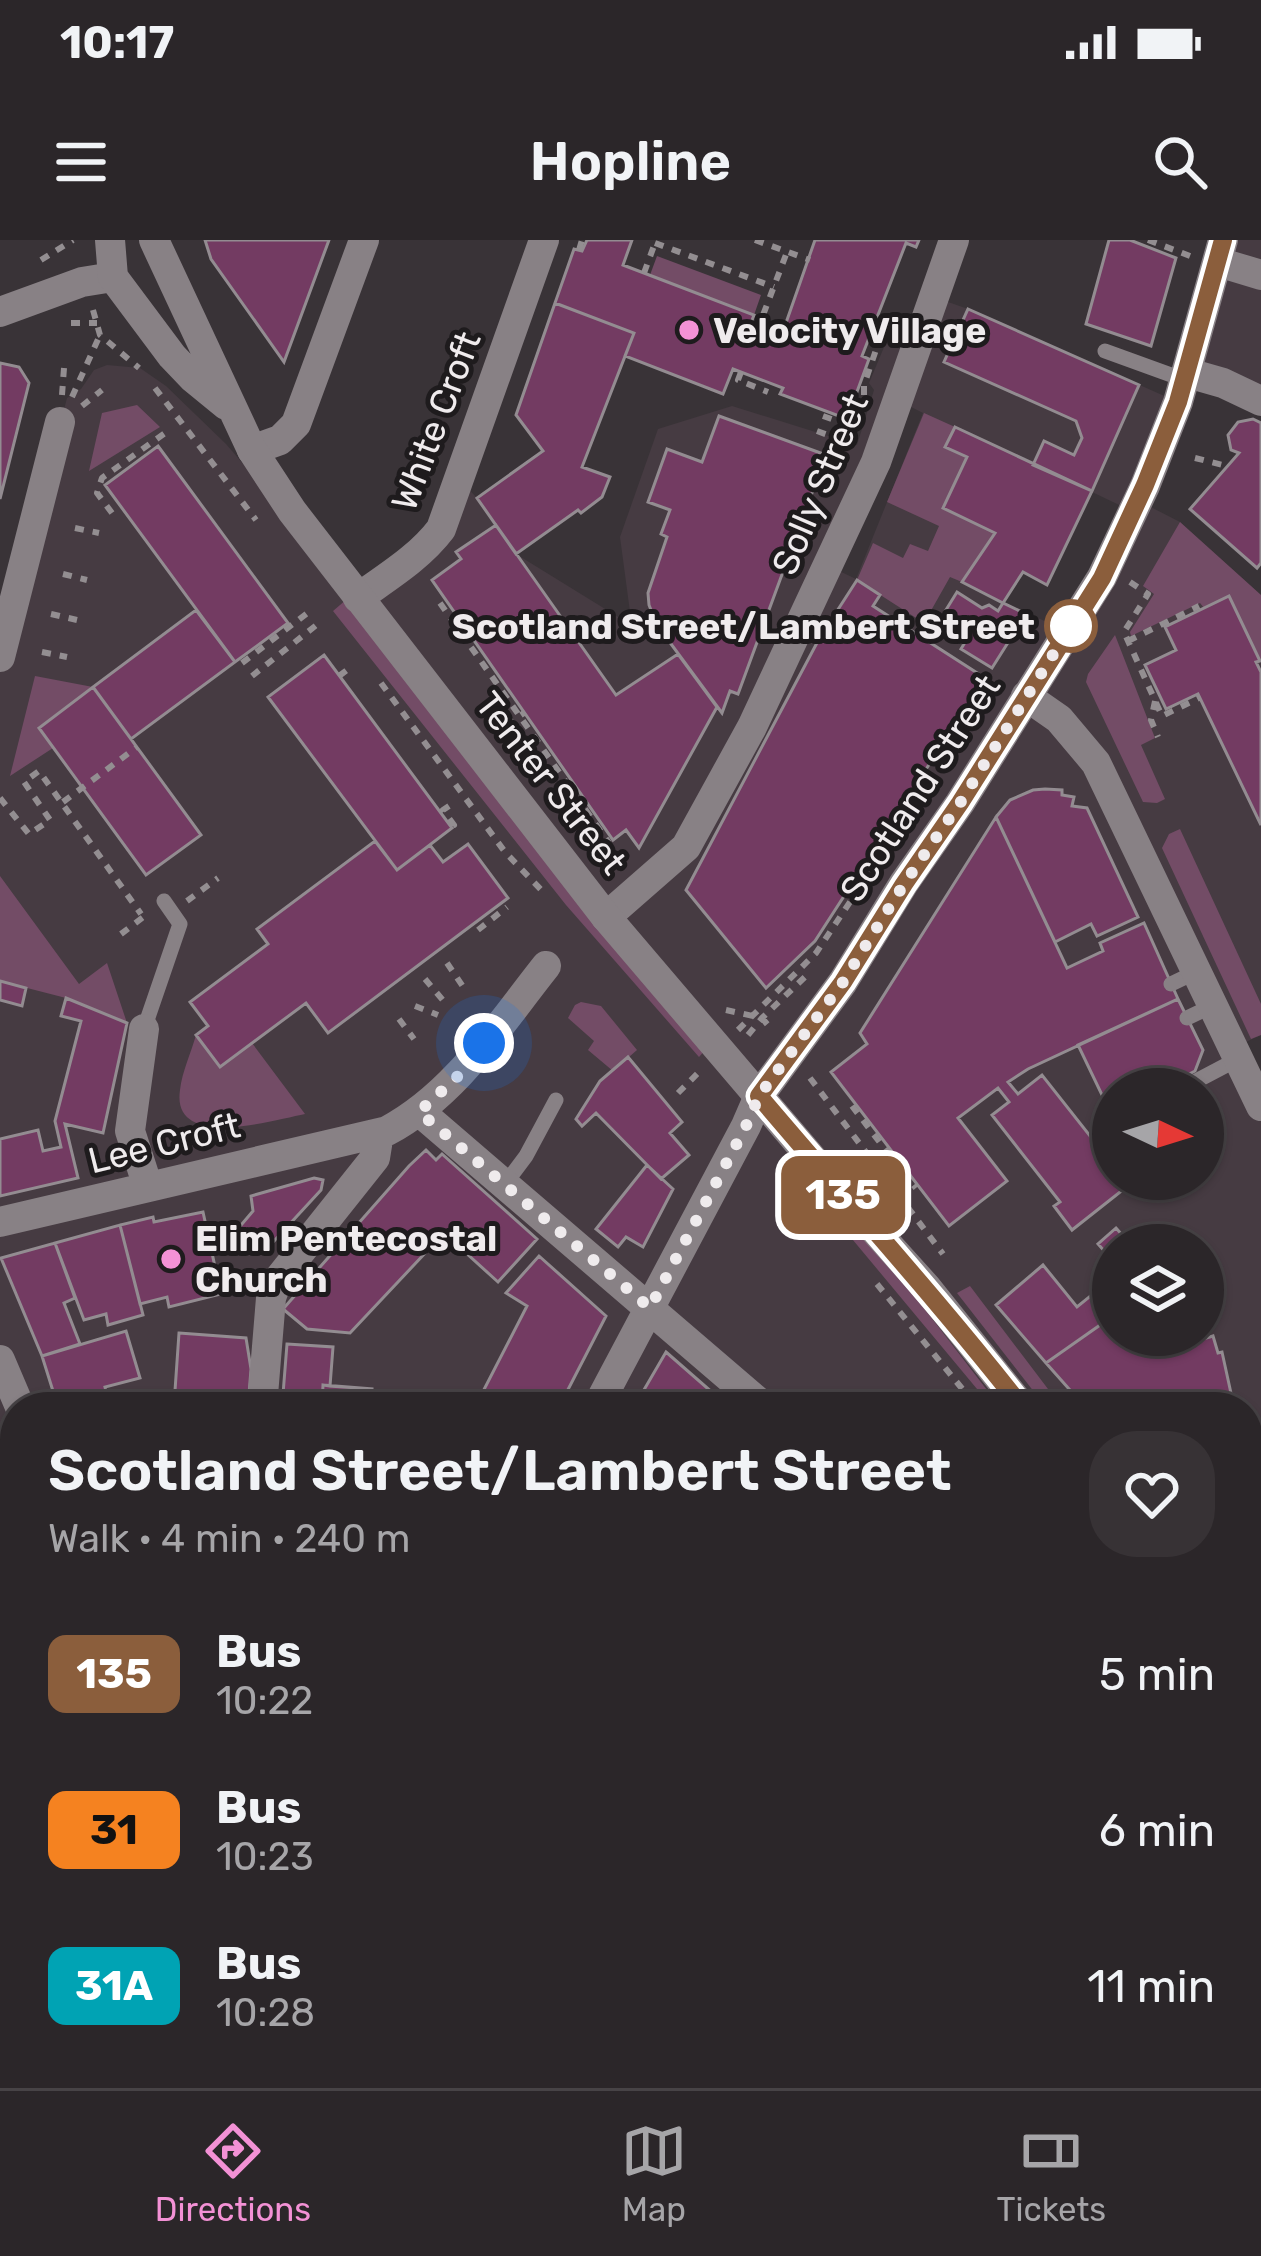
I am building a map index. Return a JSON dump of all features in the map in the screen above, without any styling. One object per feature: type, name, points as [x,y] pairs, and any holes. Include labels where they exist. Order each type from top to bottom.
[{"type":"street","name":"Tenter Street","points":[[154,240],[231,409],[292,511],[606,917],[927,1288],[1010,1392]]},
{"type":"street","points":[[252,450],[280,440],[296,424],[364,240]]},
{"type":"street","name":"White Croft","points":[[358,598],[411,560],[441,529],[544,240]]},
{"type":"street","name":"Solly Street","points":[[606,917],[686,847],[752,727],[876,462],[954,240]]},
{"type":"street","points":[[1221,251],[1261,275]]},
{"type":"street","name":"Scotland Street","points":[[605,1392],[759,1096],[843,982],[1107,566],[1145,485],[1186,377],[1221,251]]},
{"type":"street","points":[[0,312],[82,283],[113,253],[135,305],[172,356],[231,409]]},
{"type":"street","points":[[135,305],[151,315],[184,303]]},
{"type":"street","points":[[1186,377],[1223,383],[1261,401]]},
{"type":"street","points":[[0,657],[61,422]]},
{"type":"street","points":[[1026,695],[1059,719],[1096,763],[1199,1012],[1238,1059],[1261,1106]]},
{"type":"street","name":"Lee Croft","points":[[0,1222],[387,1131],[419,1112],[458,1076],[546,967]]},
{"type":"street","points":[[144,1029],[130,1132],[148,1187]]},
{"type":"street","points":[[419,1112],[747,1392]]},
{"type":"street","points":[[263,1392],[271,1298],[277,1281],[375,1158],[379,1132]]},
{"type":"street","points":[[0,1360],[14,1392]]},
{"type":"lane","points":[[1105,351],[1186,377]]},
{"type":"lane","points":[[144,1029],[180,924],[168,907]]},
{"type":"lane","points":[[1221,1068],[1238,1059]]},
{"type":"lane","points":[[506,1184],[556,1100]]},
{"type":"path","points":[[579,250],[582,240]]},
{"type":"path","points":[[755,240],[810,260]]},
{"type":"path","points":[[1148,240],[1185,255],[1221,251]]},
{"type":"path","points":[[644,273],[656,242],[774,287]]},
{"type":"path","points":[[757,331],[787,252]]},
{"type":"path","points":[[55,328],[74,322],[98,323]]},
{"type":"path","points":[[61,422],[100,335]]},
{"type":"path","points":[[823,416],[851,426],[880,338]]},
{"type":"path","points":[[742,372],[738,380],[768,392]]},
{"type":"path","points":[[817,431],[857,446]]},
{"type":"path","points":[[112,513],[97,493],[101,478],[165,433]]},
{"type":"path","points":[[1195,458],[1227,466]]},
{"type":"path","points":[[75,529],[99,533]]},
{"type":"path","points":[[1107,566],[1148,594],[1124,632],[1162,716],[1199,698]]},
{"type":"path","points":[[63,574],[87,580]]},
{"type":"path","points":[[440,603],[609,843]]},
{"type":"path","points":[[1128,641],[1199,606]]},
{"type":"path","points":[[242,663],[310,611]]},
{"type":"path","points":[[52,614],[76,620]]},
{"type":"path","points":[[252,676],[319,623]]},
{"type":"path","points":[[42,652],[67,657]]},
{"type":"path","points":[[1155,700],[1151,721],[1158,736]]},
{"type":"path","points":[[506,725],[522,714]]},
{"type":"path","points":[[63,802],[136,747]]},
{"type":"path","points":[[0,798],[29,835],[50,820],[24,782],[39,771],[146,915],[121,934]]},
{"type":"path","points":[[449,806],[443,810],[451,826]]},
{"type":"path","points":[[678,1093],[816,952],[868,875]]},
{"type":"path","points":[[168,907],[218,878]]},
{"type":"path","points":[[478,930],[506,907]]},
{"type":"path","points":[[447,963],[464,988]]},
{"type":"path","points":[[425,979],[447,1005]]},
{"type":"path","points":[[415,1006],[438,1015]]},
{"type":"path","points":[[399,1019],[414,1039]]},
{"type":"path","points":[[791,1055],[950,1264]]},
{"type":"path","points":[[852,1106],[916,1188]]},
{"type":"shaded area","points":[[1223,240],[1261,240],[1261,401],[1188,373]]},
{"type":"shaded area","points":[[657,256],[761,295],[754,315],[650,275]]},
{"type":"shaded area","points":[[934,297],[1178,402],[1139,501],[1180,522],[1261,595],[1261,1035],[1233,1048],[1261,1106],[1261,1392],[0,1392],[0,657],[67,398],[81,389],[94,370],[107,365],[140,368],[166,386],[226,444],[358,597],[411,560],[459,479],[516,554],[636,628],[620,537],[658,429],[732,406],[857,445],[874,390],[869,383],[887,340],[916,349]],"holes":[[[899,401],[923,413],[856,579],[829,566]],[[1092,492],[1134,512],[1067,631],[1004,603],[1022,572],[1047,585]]]},
{"type":"shaded area","points":[[137,405],[160,427],[89,471],[102,413]]},
{"type":"shaded area","points":[[924,413],[955,427],[946,447],[967,457],[943,507],[995,533],[962,582],[950,577],[924,623],[857,580],[873,543],[903,558],[910,544],[928,551],[939,526],[887,502]]},
{"type":"shaded area","points":[[1180,522],[1261,595],[1261,660],[1228,597],[1204,608],[1200,603],[1131,636],[1154,594],[1143,586]]},
{"type":"shaded area","points":[[347,599],[706,1049],[699,1057],[566,905],[333,611]]},
{"type":"shaded area","points":[[1115,635],[1155,738],[1141,745],[1165,799],[1157,803],[1143,802],[1086,682]]},
{"type":"shaded area","points":[[35,676],[93,687],[39,727],[53,748],[10,776]]},
{"type":"shaded area","points":[[1180,829],[1261,1004],[1261,1035],[1251,1039],[1162,848],[1169,834]]},
{"type":"shaded area","points":[[0,876],[79,984],[107,963],[127,1023],[66,998],[0,981]]},
{"type":"shaded area","points":[[581,1002],[601,1006],[637,1050],[613,1071],[588,1050],[594,1041],[568,1018]]},
{"type":"shaded area","points":[[196,1035],[252,1043],[305,1114],[228,1127],[191,1120],[182,1109],[180,1090]]},
{"type":"shaded area","points":[[807,1167],[874,1243],[988,1392],[980,1392],[798,1174]]},
{"type":"shaded area","points":[[970,1286],[1048,1389],[1034,1392],[957,1293]]},
{"type":"building","points":[[205,240],[329,240],[284,362],[211,259]]},
{"type":"building","name":"Velocity Village","points":[[587,240],[632,240],[623,265],[754,315],[749,328],[780,340],[815,240],[919,240],[916,247],[906,243],[862,356],[869,359],[847,419],[780,394],[783,388],[733,369],[723,394],[625,356],[634,333],[555,303],[574,249],[582,251]]},
{"type":"building","points":[[1109,240],[1130,240],[1176,258],[1151,346],[1086,324]]},
{"type":"building","points":[[555,303],[634,333],[582,467],[610,477],[602,497],[516,554],[477,498],[543,451],[516,415]]},
{"type":"building","points":[[968,309],[1139,385],[1092,491],[1033,465],[1044,441],[1074,455],[1082,438],[1076,421],[944,362]]},
{"type":"building","points":[[0,363],[19,367],[29,383],[0,499]]},
{"type":"building","points":[[719,416],[826,455],[738,694],[730,691],[722,713],[657,625],[648,593],[667,537],[661,534],[670,510],[648,502],[667,449],[702,462]]},
{"type":"building","points":[[1253,419],[1261,423],[1261,563],[1257,568],[1190,509],[1239,453],[1231,450],[1228,435],[1238,422]]},
{"type":"building","points":[[955,427],[1092,491],[1047,585],[1023,572],[1003,603],[962,582],[995,533],[943,508],[967,457],[945,447]]},
{"type":"building","points":[[158,446],[288,623],[235,662],[105,485]]},
{"type":"building","points":[[496,525],[616,695],[678,654],[717,707],[639,848],[626,830],[613,840],[432,580],[461,559],[456,552]]},
{"type":"building","points":[[857,580],[880,595],[873,606],[985,678],[815,941],[766,988],[686,890],[819,639]]},
{"type":"building","points":[[957,592],[982,608],[989,605],[998,611],[1003,603],[1026,614],[992,668],[936,626]]},
{"type":"building","points":[[1229,596],[1260,661],[1256,662],[1261,672],[1261,825],[1198,694],[1166,709],[1145,665],[1176,650],[1165,627]]},
{"type":"building","points":[[196,610],[235,662],[131,739],[93,687]]},
{"type":"building","points":[[324,655],[452,828],[397,870],[268,697]]},
{"type":"building","points":[[93,687],[201,835],[146,875],[39,728]]},
{"type":"building","points":[[1045,789],[1062,790],[1062,795],[1074,797],[1072,806],[1087,808],[1138,917],[1097,936],[1091,924],[1055,942],[996,817],[1010,800]]},
{"type":"building","points":[[996,817],[1067,968],[1103,951],[1100,943],[1144,923],[1178,999],[1008,1082],[1018,1094],[1042,1075],[1092,1138],[1092,1200],[1110,1200],[1072,1230],[1054,1206],[1060,1202],[992,1115],[1009,1102],[998,1088],[958,1118],[1007,1181],[949,1226],[831,1072],[867,1044],[860,1033]]},
{"type":"building","points":[[375,841],[397,870],[430,845],[443,862],[468,844],[508,898],[328,1033],[306,1003],[220,1067],[196,1035],[208,1026],[190,1002],[268,944],[257,929]]},
{"type":"building","points":[[0,981],[26,988],[22,1006],[0,1000]]},
{"type":"building","points":[[66,998],[127,1023],[103,1133],[65,1124],[78,1178],[0,1196],[0,1139],[38,1130],[43,1151],[61,1147],[55,1121],[81,1021],[61,1016]]},
{"type":"building","points":[[1178,999],[1203,1050],[1196,1068],[1092,1068],[1092,1074],[1078,1045]]},
{"type":"building","points":[[628,1057],[682,1122],[670,1133],[689,1155],[661,1179],[596,1113],[582,1126],[576,1119],[600,1081]]},
{"type":"building","points":[[426,1150],[436,1160],[442,1154],[537,1239],[498,1282],[444,1233],[350,1333],[307,1329],[283,1309]]},
{"type":"building","points":[[647,1165],[673,1189],[643,1247],[626,1237],[618,1247],[596,1229]]},
{"type":"building","points":[[314,1178],[323,1180],[321,1190],[263,1253],[236,1231],[253,1211],[251,1196]]},
{"type":"building","name":"Elim Pentecostal Church","points":[[203,1212],[221,1294],[169,1307],[167,1297],[140,1304],[120,1225]]},
{"type":"building","points":[[120,1225],[143,1315],[108,1325],[106,1314],[84,1320],[55,1243]]},
{"type":"building","points":[[55,1243],[75,1298],[64,1303],[80,1344],[42,1356],[1,1258]]},
{"type":"building","points":[[539,1256],[606,1316],[567,1392],[483,1392],[527,1306],[506,1293]]},
{"type":"building","points":[[1043,1265],[1077,1307],[1092,1295],[1092,1331],[1046,1363],[996,1305]]},
{"type":"building","points":[[126,1331],[140,1378],[105,1387],[106,1392],[53,1392],[42,1356]]},
{"type":"building","points":[[1092,1331],[1092,1356],[1223,1356],[1231,1392],[1072,1392],[1046,1363]]},
{"type":"building","points":[[179,1333],[246,1338],[249,1392],[175,1392]]},
{"type":"building","points":[[287,1344],[333,1347],[330,1386],[323,1385],[323,1392],[283,1392]]},
{"type":"building","points":[[287,1344],[333,1347],[330,1386],[372,1389],[372,1392],[283,1392]]},
{"type":"building","points":[[666,1352],[712,1392],[643,1392]]},
{"type":"building","points":[[323,1385],[372,1389],[372,1392],[323,1392]]},
{"type":"bus line","name":"135","points":[[1010,1392],[927,1288],[759,1096],[843,982],[1102,578],[1178,402],[1223,240]]},
{"type":"place","name":"Velocity Village","points":[[689,330]]},
{"type":"place","name":"Scotland Street/Lambert Street","points":[[1071,626]]},
{"type":"place","name":"Elim Pentecostal Church","points":[[171,1259]]},
{"type":"route","points":[[484,1043],[458,1076],[419,1112],[650,1308],[759,1096],[843,982],[1071,626]]}]
